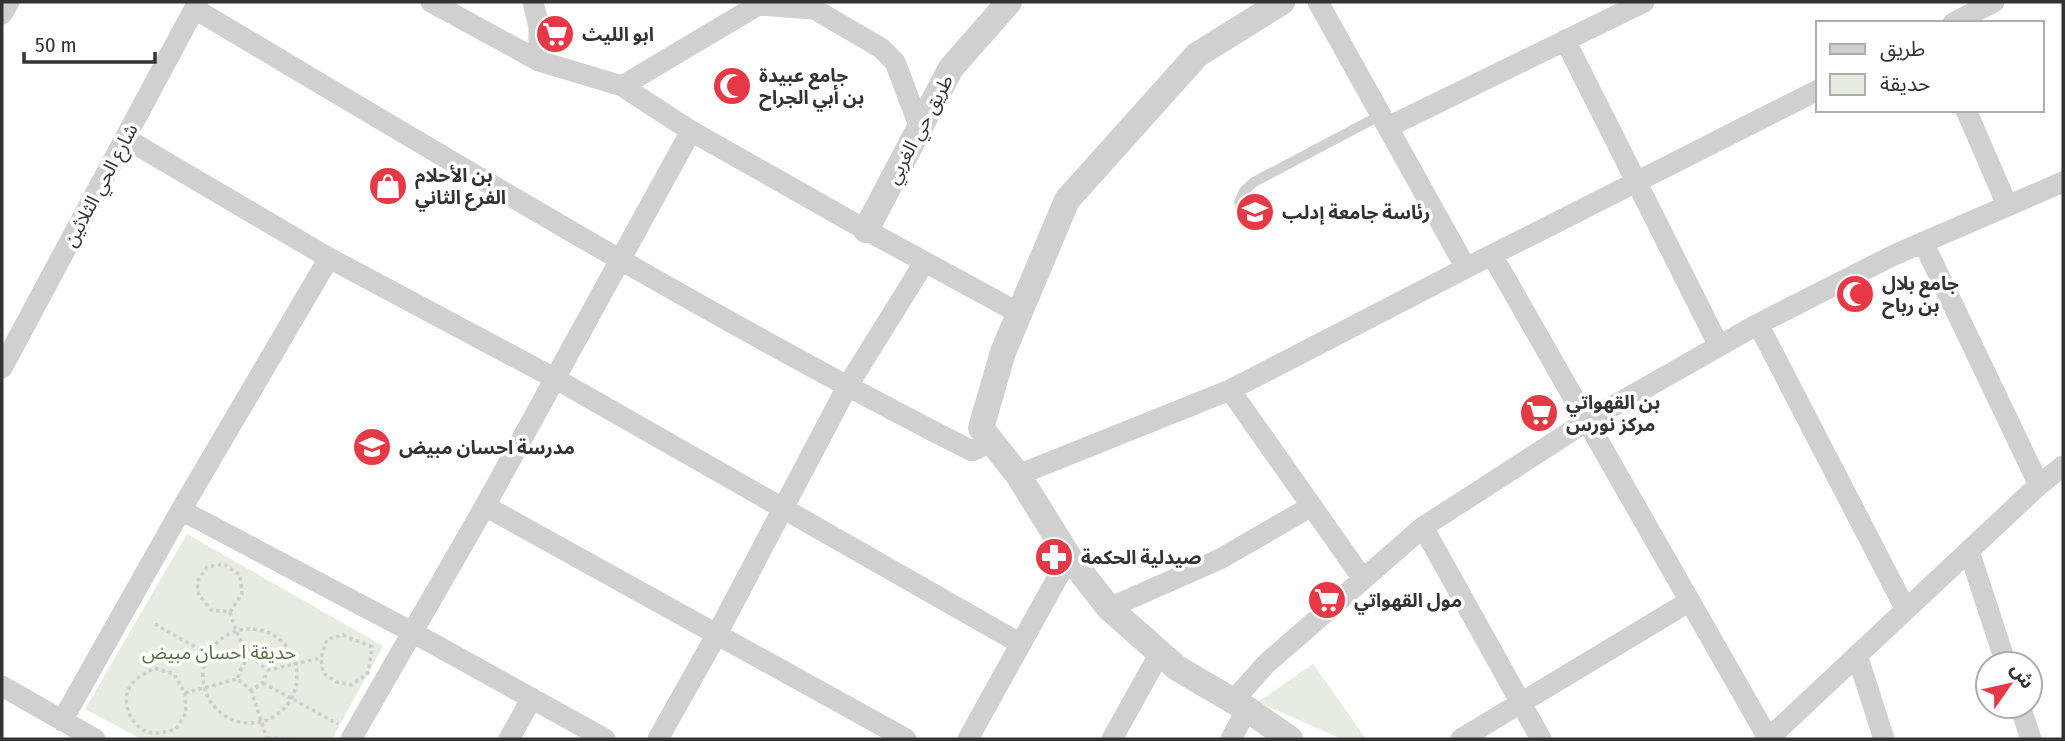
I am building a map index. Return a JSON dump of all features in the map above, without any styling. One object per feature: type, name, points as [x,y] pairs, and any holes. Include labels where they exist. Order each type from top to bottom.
[{"type":"street","points":[[2,14],[9,2]]},
{"type":"street","points":[[431,2],[539,61],[622,86],[691,131],[924,263],[1019,313]]},
{"type":"street","points":[[533,2],[539,27],[539,61]]},
{"type":"street","name":"طريق حي الغربي","points":[[866,230],[951,68],[1009,2]]},
{"type":"street","points":[[1282,2],[1196,55],[1067,200],[1003,352],[981,428],[1018,475],[1069,557],[1109,608],[1177,668],[1240,705],[1290,739]]},
{"type":"street","points":[[1318,2],[1466,268]]},
{"type":"street","points":[[1384,121],[1644,2]]},
{"type":"street","points":[[1957,21],[1994,2]]},
{"type":"street","points":[[622,86],[760,3],[814,9],[881,48],[895,62],[920,128]]},
{"type":"street","points":[[197,5],[621,261],[847,387],[972,451],[992,442]]},
{"type":"street","name":"شارع الحي الثلاثين","points":[[2,368],[197,5]]},
{"type":"street","points":[[1565,40],[1719,346]]},
{"type":"street","points":[[1018,475],[1230,390],[1816,91]]},
{"type":"street","points":[[1967,112],[2007,205]]},
{"type":"street","points":[[345,732],[412,632],[485,506],[691,131]]},
{"type":"street","points":[[125,138],[329,258],[556,379],[1021,645]]},
{"type":"street","points":[[1231,739],[1240,705],[1266,664],[1423,527],[1587,421],[1758,324],[1923,242],[2063,182]]},
{"type":"street","points":[[1923,242],[2039,485]]},
{"type":"street","points":[[1492,255],[1768,739],[2039,485],[2061,471]]},
{"type":"street","points":[[62,720],[329,258]]},
{"type":"street","points":[[658,739],[717,634],[847,387],[924,263]]},
{"type":"street","points":[[1758,324],[1906,610]]},
{"type":"street","points":[[1230,390],[1363,579]]},
{"type":"street","points":[[485,506],[906,739]]},
{"type":"street","points":[[1109,608],[1220,559],[1312,506]]},
{"type":"street","points":[[181,510],[412,632],[605,739]]},
{"type":"street","points":[[1423,527],[1541,739]]},
{"type":"street","points":[[1969,551],[2001,650]]},
{"type":"street","points":[[968,739],[1069,557]]},
{"type":"street","points":[[1461,739],[1690,601]]},
{"type":"street","points":[[1112,739],[1161,652]]},
{"type":"street","points":[[1857,655],[1884,739]]},
{"type":"street","points":[[2,686],[95,739]]},
{"type":"street","points":[[509,739],[532,698]]},
{"type":"street","points":[[2025,720],[2031,739]]},
{"type":"lane","points":[[1244,215],[1239,202],[1244,191],[1254,182],[1384,121]]},
{"type":"path","points":[[230,611],[211,610],[199,595],[197,582],[207,567],[224,564],[240,575],[242,594],[230,611],[235,631],[249,656],[268,670],[321,657]]},
{"type":"path","points":[[155,624],[208,654]]},
{"type":"path","points":[[235,631],[265,631],[284,644],[295,664],[297,675],[292,696],[285,708],[262,721],[247,723],[219,712],[209,700],[204,686],[203,675],[208,654],[224,636],[235,631]]},
{"type":"path","points":[[343,635],[372,647],[368,673],[352,685],[337,682],[323,673],[321,657],[327,639],[343,635]]},
{"type":"path","points":[[237,679],[249,656]]},
{"type":"path","points":[[154,668],[174,674],[185,693],[186,713],[176,729],[157,734],[144,731],[130,716],[125,698],[131,685],[154,668]]},
{"type":"path","points":[[251,690],[263,682],[268,670]]},
{"type":"path","points":[[185,693],[237,679]]},
{"type":"path","points":[[237,679],[251,690],[267,739],[289,739]]},
{"type":"path","points":[[263,682],[292,696],[345,732]]},
{"type":"green space","name":"حديقة احسان مبيض","points":[[187,534],[383,646],[332,739],[141,739],[85,709]]},
{"type":"green space","points":[[1313,664],[1366,739],[1342,739],[1258,702]]},
{"type":"place","name":"ابو الليث","points":[[555,34]]},
{"type":"place","name":"جامع عبيدة بن أبي الجراح","points":[[732,86]]},
{"type":"place","name":"بن الأحلام الفرع الثاني","points":[[388,186]]},
{"type":"place","name":"رئاسة جامعة إدلب","points":[[1255,212]]},
{"type":"place","name":"جامع بلال بن رباح","points":[[1855,294]]},
{"type":"place","name":"بن القهواتي مركز نورس","points":[[1539,413]]},
{"type":"place","name":"مدرسة احسان مبيض","points":[[372,447]]},
{"type":"place","name":"صيدلية الحكمة","points":[[1054,557]]},
{"type":"place","name":"مول القهواتي","points":[[1327,600]]}]
